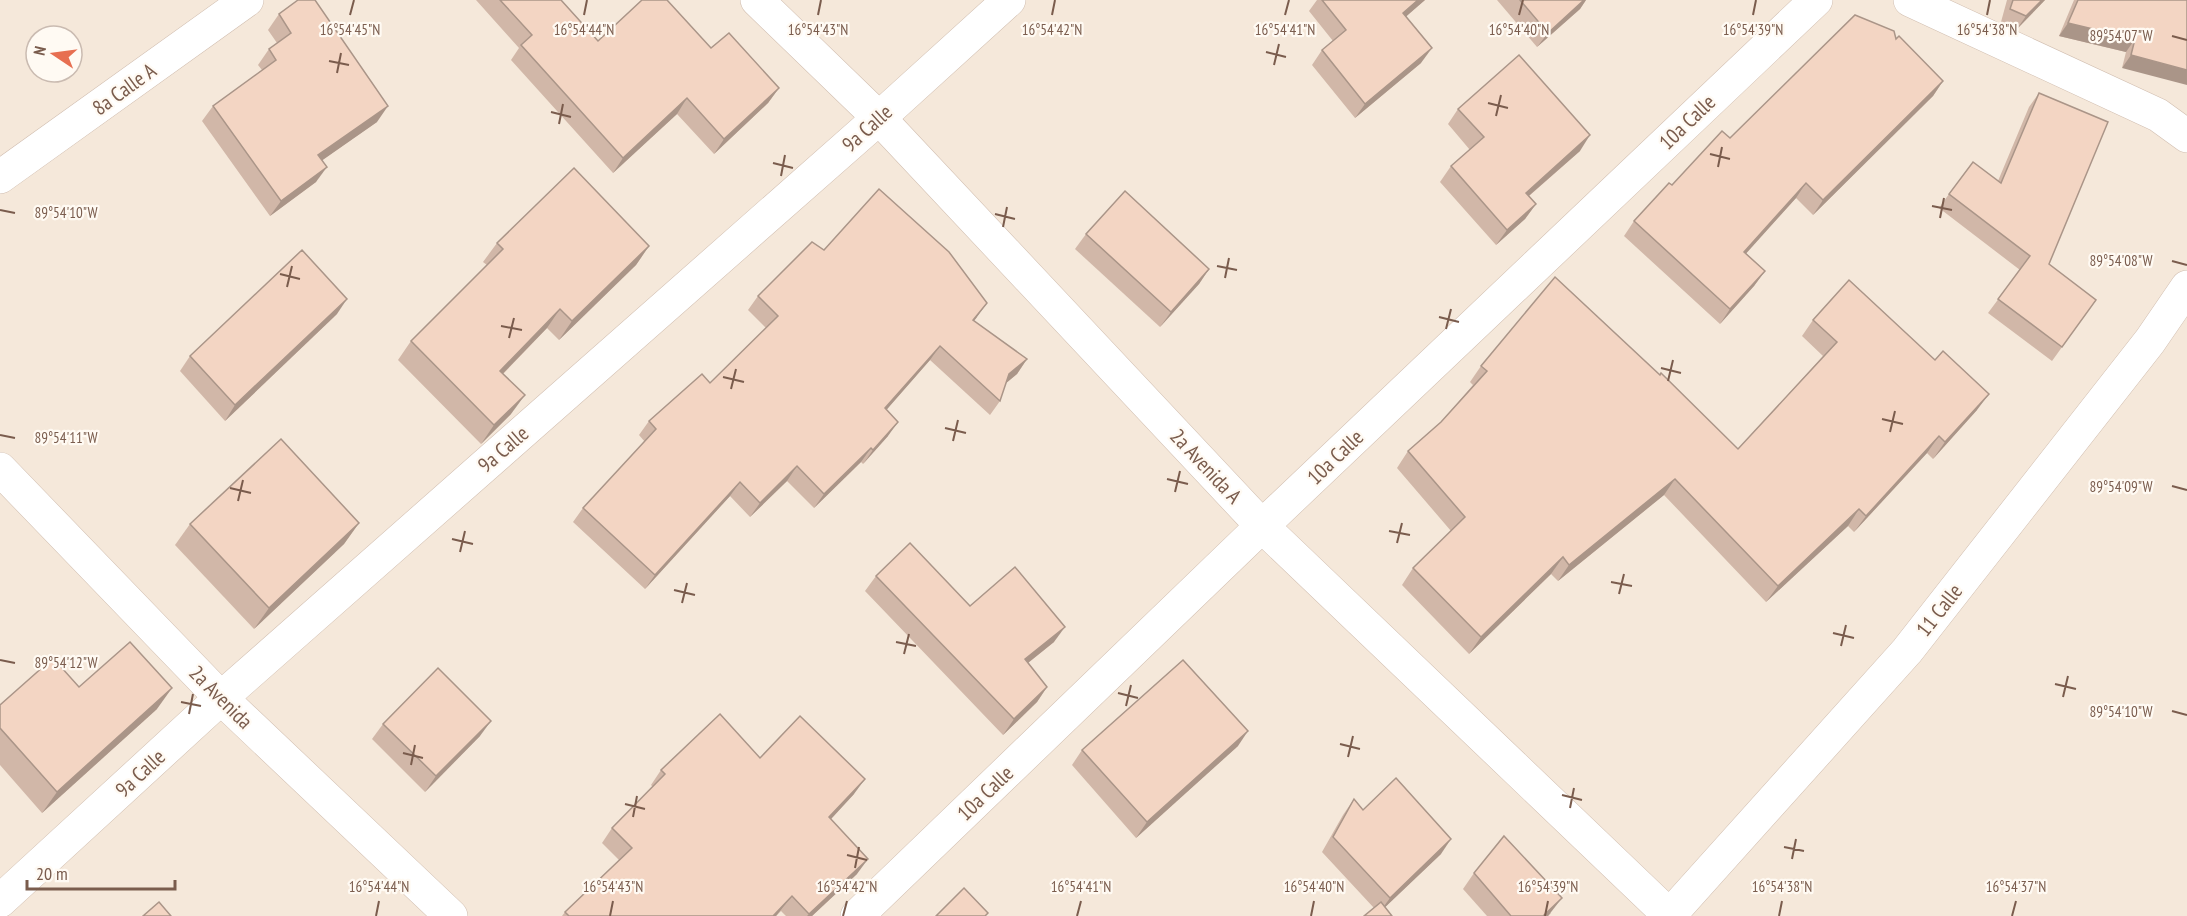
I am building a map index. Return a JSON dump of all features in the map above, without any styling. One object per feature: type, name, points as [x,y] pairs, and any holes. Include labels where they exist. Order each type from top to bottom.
[{"type":"street","name":"8a Calle A","points":[[0,177],[247,0]]},
{"type":"street","name":"2a Avenida A","points":[[757,0],[879,118],[1262,526],[1670,916]]},
{"type":"street","name":"9a Calle","points":[[0,902],[221,698],[879,118],[1009,0]]},
{"type":"street","name":"10a Calle","points":[[858,916],[1262,526],[1816,0]]},
{"type":"street","points":[[1911,0],[2158,115],[2187,136]]},
{"type":"street","name":"11 Calle","points":[[1670,916],[1907,651],[2150,341],[2187,287]]},
{"type":"street","name":"2a Avenida","points":[[0,469],[221,698],[451,916]]},
{"type":"shaded area","points":[[0,0],[2187,0],[2187,916],[0,916]]},
{"type":"building","points":[[298,0],[315,0],[388,106],[318,155],[327,167],[281,201],[213,106],[276,60],[269,49],[291,33],[279,14]]},
{"type":"building","points":[[500,0],[561,0],[598,41],[642,0],[667,0],[711,48],[729,33],[779,88],[724,139],[687,98],[623,158],[521,45],[532,35]]},
{"type":"building","points":[[1322,0],[1418,0],[1403,13],[1432,48],[1365,104],[1322,50],[1346,30]]},
{"type":"building","points":[[1520,0],[1584,0],[1548,33]]},
{"type":"building","points":[[2013,0],[2042,0],[2026,16],[2010,9]]},
{"type":"building","points":[[2078,0],[2187,0],[2187,70],[2131,55],[2135,39],[2068,23]]},
{"type":"building","points":[[1855,15],[1894,31],[1896,39],[1899,36],[1943,81],[1823,200],[1806,183],[1744,252],[1765,271],[1730,309],[1634,221],[1669,183],[1672,185],[1722,131],[1730,138]]},
{"type":"building","points":[[1519,55],[1590,135],[1526,193],[1536,204],[1507,230],[1451,166],[1484,137],[1458,109]]},
{"type":"building","points":[[2039,93],[2108,122],[2049,264],[2096,300],[2062,347],[1998,299],[2030,256],[1949,194],[1973,162],[2001,183]]},
{"type":"building","points":[[574,168],[649,246],[572,321],[560,309],[500,371],[525,395],[494,425],[411,341],[503,249],[497,243]]},
{"type":"building","points":[[879,189],[949,252],[987,303],[973,320],[1027,359],[1009,374],[1000,401],[940,346],[885,408],[898,422],[873,450],[871,448],[824,494],[797,466],[760,503],[740,482],[655,575],[583,508],[656,429],[649,421],[702,374],[710,383],[778,316],[758,296],[812,242],[824,250]]},
{"type":"building","points":[[1125,191],[1209,269],[1171,312],[1086,234]]},
{"type":"building","points":[[302,250],[347,299],[235,405],[190,356]]},
{"type":"building","points":[[1555,277],[1660,375],[1661,373],[1738,449],[1837,342],[1813,320],[1849,280],[1935,360],[1943,351],[1989,394],[1945,442],[1939,436],[1866,516],[1859,509],[1778,586],[1675,479],[1569,565],[1563,557],[1481,637],[1413,568],[1465,517],[1408,451],[1441,422],[1487,371],[1481,366]]},
{"type":"building","points":[[281,439],[359,523],[269,608],[190,524]]},
{"type":"building","points":[[910,543],[970,606],[1015,567],[1065,627],[1025,659],[1047,687],[1014,719],[876,576]]},
{"type":"building","points":[[130,642],[172,688],[57,792],[0,728],[0,705],[53,658],[79,687]]},
{"type":"building","points":[[1183,660],[1248,731],[1147,822],[1082,750]]},
{"type":"building","points":[[438,668],[491,721],[436,776],[383,724]]},
{"type":"building","points":[[720,714],[760,758],[800,716],[865,779],[829,817],[868,859],[809,914],[792,896],[773,916],[569,916],[565,912],[632,848],[612,828],[665,774],[661,770]]},
{"type":"building","points":[[1396,778],[1451,839],[1390,898],[1333,837],[1354,799],[1363,810]]},
{"type":"building","points":[[1504,836],[1562,898],[1543,916],[1511,916],[1474,873]]},
{"type":"building","points":[[964,888],[988,913],[985,916],[936,916]]},
{"type":"building","points":[[159,902],[171,916],[143,916]]},
{"type":"building","points":[[1381,902],[1392,916],[1364,916]]}]
